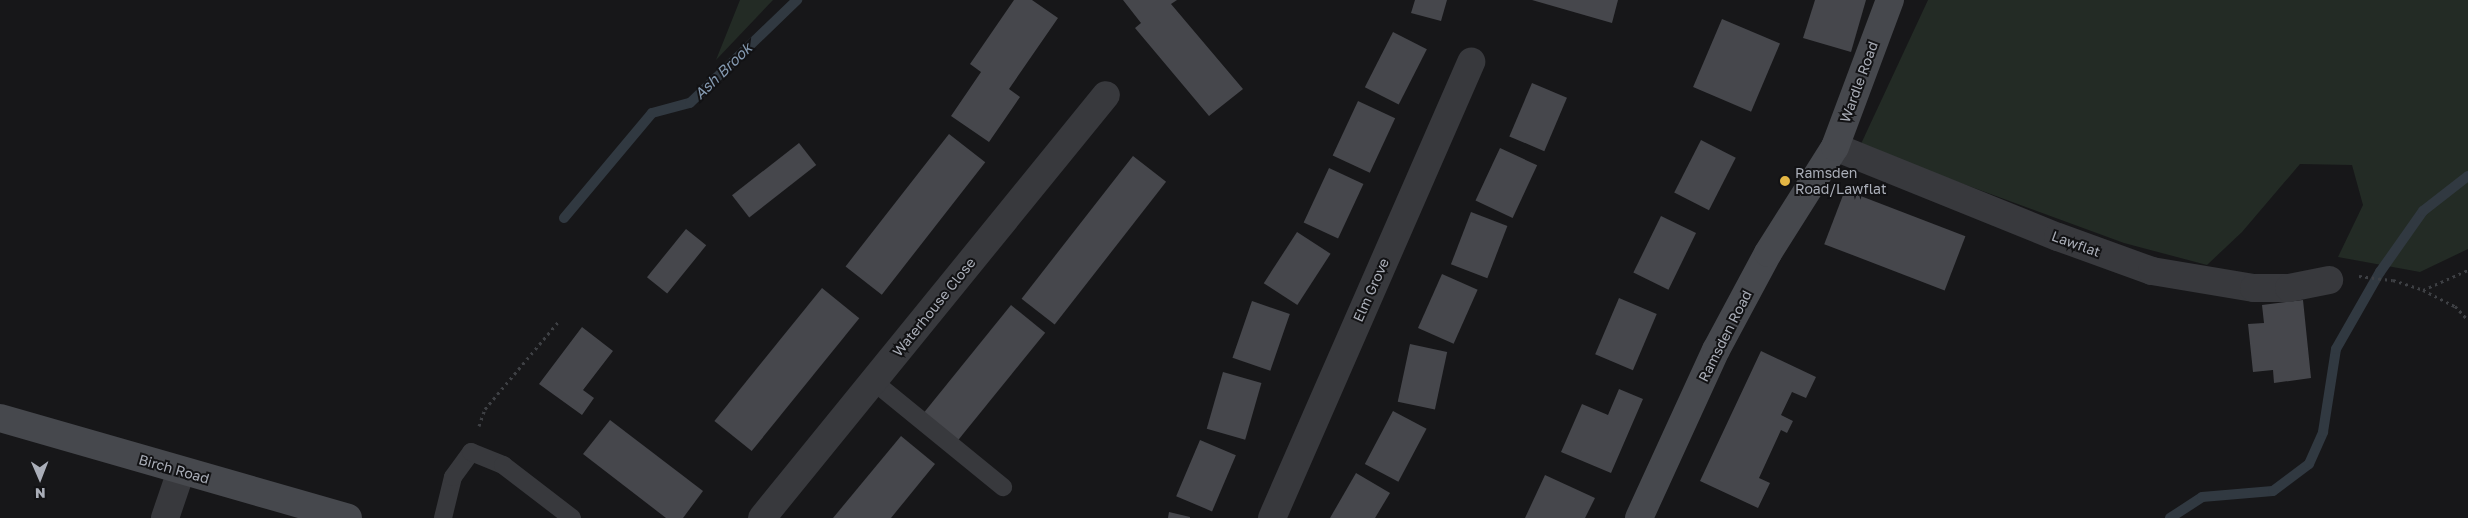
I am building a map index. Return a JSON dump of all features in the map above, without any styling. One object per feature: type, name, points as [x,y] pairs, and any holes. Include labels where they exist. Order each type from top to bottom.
[{"type":"street","name":"Wardle Road","points":[[1831,154],[1890,0]]},
{"type":"street","name":"Elm Grove","points":[[1272,518],[1471,62]]},
{"type":"street","name":"Waterhouse Close","points":[[762,518],[1106,95]]},
{"type":"street","name":"Lawflat","points":[[1831,154],[2152,271],[2254,288],[2289,288],[2329,280]]},
{"type":"street","name":"Ramsden Road","points":[[1639,518],[1716,350],[1768,253],[1831,154]]},
{"type":"street","name":"Birch Road","points":[[0,418],[348,518]]},
{"type":"street","points":[[165,518],[181,471]]},
{"type":"lane","points":[[873,381],[1002,487]]},
{"type":"lane","points":[[443,518],[453,477],[471,452],[504,465],[572,518]]},
{"type":"path","points":[[2423,290],[2468,270]]},
{"type":"path","points":[[2358,276],[2392,280],[2423,290],[2455,306],[2468,320]]},
{"type":"path","points":[[471,452],[485,409],[558,322]]},
{"type":"shaded area","points":[[740,0],[773,0],[716,60]]},
{"type":"shaded area","points":[[1928,0],[2468,0],[2468,249],[2420,272],[2338,257],[2363,205],[2352,165],[2300,164],[2242,232],[2207,265],[2124,243],[1860,146]]},
{"type":"building","points":[[1014,0],[1032,0],[1058,18],[1009,89],[1020,97],[989,142],[951,116],[981,72],[970,64]]},
{"type":"building","points":[[1123,0],[1177,0],[1171,4],[1243,89],[1209,116],[1135,28],[1141,23]]},
{"type":"building","points":[[1415,0],[1447,0],[1441,21],[1411,13]]},
{"type":"building","points":[[1532,0],[1618,0],[1612,23]]},
{"type":"building","points":[[1815,0],[1866,0],[1851,52],[1803,38]]},
{"type":"building","points":[[1722,19],[1780,44],[1751,112],[1693,87]]},
{"type":"building","points":[[1393,32],[1427,49],[1399,104],[1365,87]]},
{"type":"building","points":[[1532,83],[1567,98],[1544,151],[1509,136]]},
{"type":"building","points":[[1358,101],[1395,118],[1370,173],[1333,155]]},
{"type":"building","points":[[949,134],[985,162],[882,295],[846,266]]},
{"type":"building","points":[[1701,140],[1736,158],[1709,210],[1674,193]]},
{"type":"building","points":[[799,143],[816,165],[749,217],[732,195]]},
{"type":"building","points":[[1500,148],[1537,165],[1513,218],[1475,201]]},
{"type":"building","points":[[1133,156],[1166,182],[1055,324],[1022,299]]},
{"type":"building","points":[[1329,168],[1363,184],[1338,238],[1304,222]]},
{"type":"building","points":[[1845,190],[1965,236],[1945,290],[1824,244]]},
{"type":"building","points":[[1471,212],[1507,226],[1487,278],[1451,264]]},
{"type":"building","points":[[1661,216],[1696,233],[1668,290],[1633,273]]},
{"type":"building","points":[[686,229],[706,245],[667,294],[647,277]]},
{"type":"building","points":[[1297,232],[1331,254],[1297,305],[1264,283]]},
{"type":"building","points":[[1442,274],[1478,290],[1454,344],[1418,328]]},
{"type":"building","points":[[822,288],[859,318],[752,451],[714,421]]},
{"type":"building","points":[[1619,298],[1657,314],[1633,370],[1595,354]]},
{"type":"building","points":[[2303,300],[2311,378],[2274,383],[2273,370],[2253,372],[2248,324],[2264,323],[2262,305]]},
{"type":"building","points":[[1252,301],[1290,314],[1270,371],[1232,358]]},
{"type":"building","points":[[1011,305],[1045,333],[955,444],[921,416]]},
{"type":"building","points":[[582,327],[613,351],[583,390],[594,398],[582,415],[539,384]]},
{"type":"building","points":[[1410,344],[1447,352],[1435,410],[1398,402]]},
{"type":"building","points":[[1761,351],[1816,377],[1806,398],[1792,392],[1781,415],[1793,421],[1787,433],[1781,430],[1759,478],[1770,483],[1758,508],[1700,481]]},
{"type":"building","points":[[1223,372],[1261,383],[1245,440],[1207,429]]},
{"type":"building","points":[[1619,389],[1643,399],[1611,473],[1561,452],[1582,404],[1608,415]]},
{"type":"building","points":[[1393,411],[1427,429],[1398,482],[1365,464]]},
{"type":"building","points":[[610,420],[703,491],[683,518],[666,518],[583,454]]},
{"type":"building","points":[[901,436],[935,464],[891,518],[833,518]]},
{"type":"building","points":[[1200,440],[1236,455],[1212,511],[1176,496]]},
{"type":"building","points":[[1356,473],[1390,493],[1375,518],[1330,518]]},
{"type":"building","points":[[1545,475],[1595,498],[1585,518],[1525,518]]},
{"type":"building","points":[[1169,512],[1190,517],[1190,518],[1168,518]]},
{"type":"waterway","name":"Ash Brook","points":[[564,218],[652,113],[690,103],[797,0]]},
{"type":"waterway","points":[[2170,518],[2202,497],[2273,491],[2309,464],[2323,432],[2336,349],[2380,272],[2423,211],[2468,176]]},
{"type":"place","name":"Ramsden Road/Lawflat","points":[[1785,181]]}]
